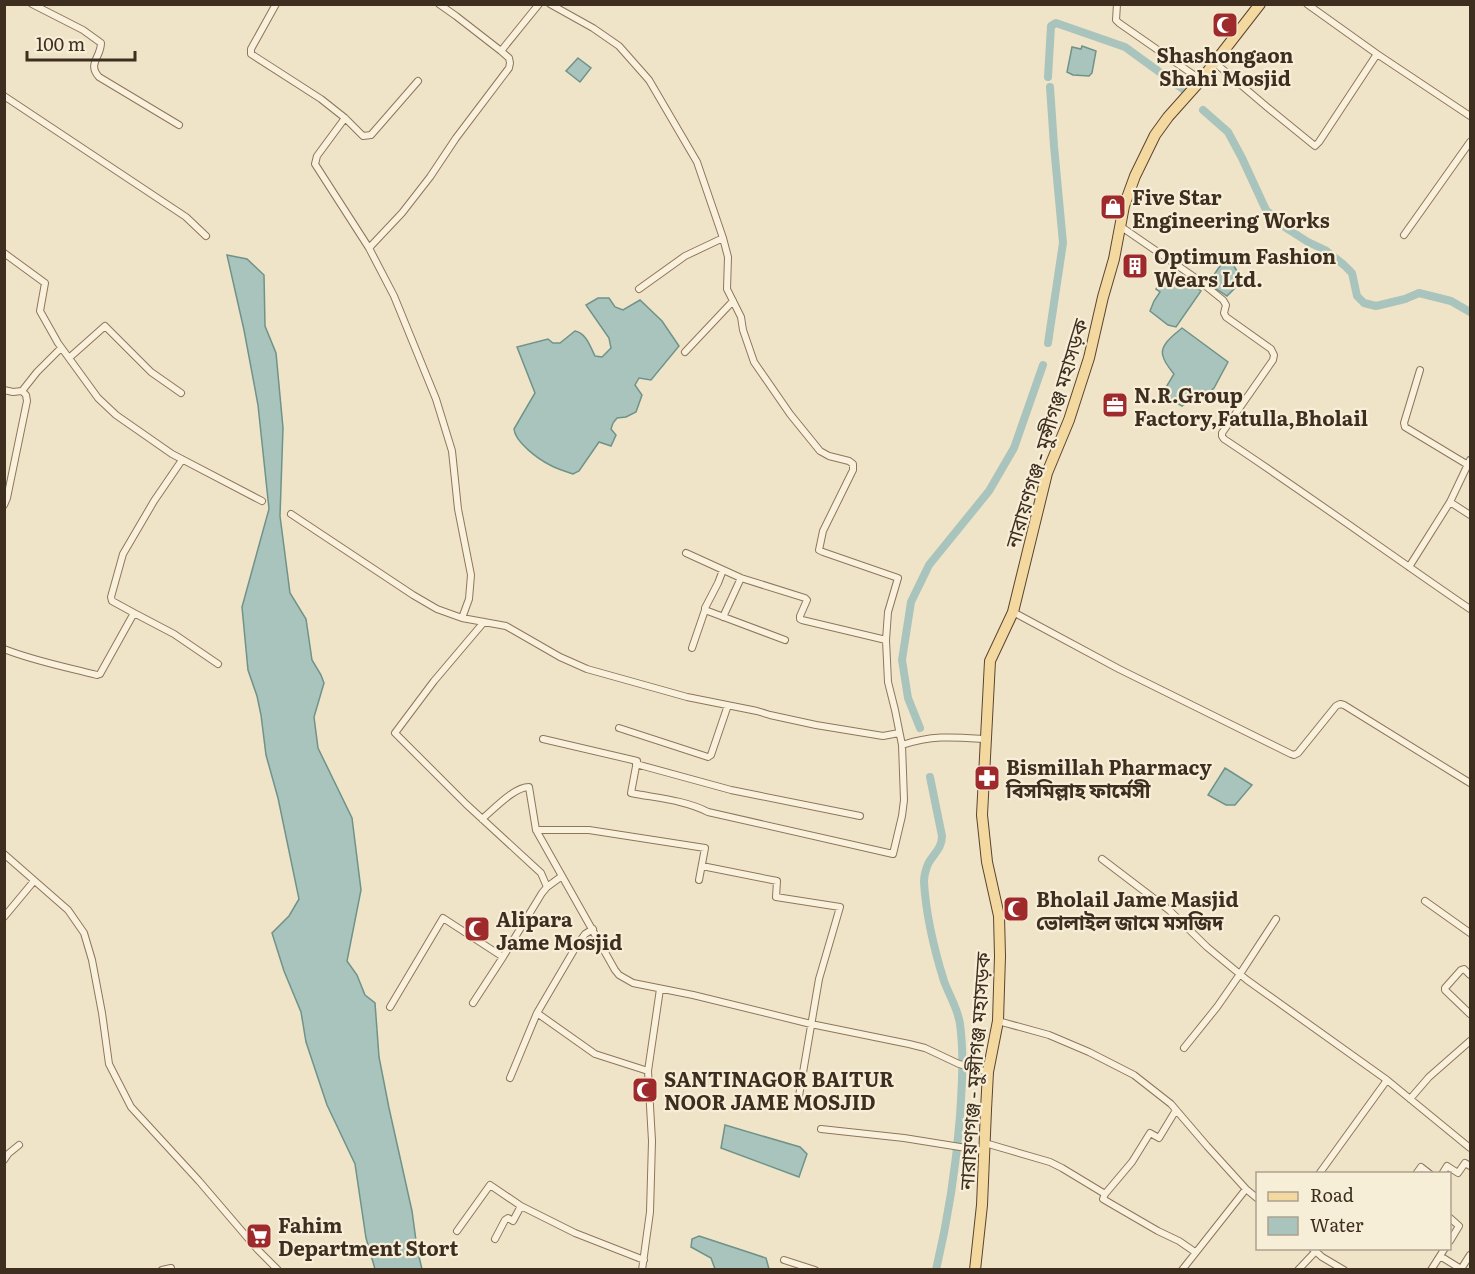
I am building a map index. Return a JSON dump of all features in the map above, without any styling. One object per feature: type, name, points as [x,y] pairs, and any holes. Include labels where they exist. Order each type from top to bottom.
[{"type":"main road","name":"নারায়ণগঞ্জ - মুন্সীগঞ্জ মহাসড়ক","points":[[975,1269],[982,1205],[988,1072],[998,1021],[1000,956],[999,916],[987,862],[982,815],[990,661],[1013,612],[1047,473],[1069,420],[1089,358],[1114,259],[1124,206],[1135,176],[1151,142],[1168,117],[1201,80],[1260,4]]},
{"type":"street","points":[[32,4],[83,30],[100,42],[101,48],[93,66],[99,77],[179,125]]},
{"type":"street","points":[[276,4],[251,49],[251,54],[321,99],[363,136],[370,135],[418,81]]},
{"type":"street","points":[[369,248],[402,213],[509,68],[509,58],[439,4]]},
{"type":"street","points":[[501,51],[539,4]]},
{"type":"street","points":[[543,739],[637,761],[631,793],[893,854],[904,800],[902,745],[888,682],[886,640],[888,612],[898,578],[819,550],[823,531],[853,470],[853,464],[820,451],[790,414],[754,362],[741,316],[727,289],[728,258],[697,162],[649,80],[619,46],[593,28],[550,4]]},
{"type":"street","points":[[1117,4],[1116,20],[1119,23],[1201,80]]},
{"type":"street","points":[[1307,4],[1377,54],[1469,112]]},
{"type":"street","points":[[1214,62],[1315,146],[1377,54]]},
{"type":"street","points":[[4,96],[186,217],[206,236]]},
{"type":"street","points":[[345,118],[317,156],[315,164],[369,248],[394,296],[436,399],[452,451],[458,509],[471,575],[469,599],[462,618]]},
{"type":"street","points":[[1404,235],[1470,142]]},
{"type":"street","points":[[1120,226],[1197,279],[1223,300],[1226,305],[1224,314],[1226,317],[1271,349],[1274,355],[1273,360],[1221,436],[1470,609]]},
{"type":"street","points":[[639,289],[685,256],[723,238]]},
{"type":"street","points":[[4,253],[45,283],[40,311],[61,348],[98,398],[116,415],[172,454],[262,501]]},
{"type":"street","points":[[685,352],[733,301]]},
{"type":"street","points":[[69,358],[105,326],[151,372],[181,393]]},
{"type":"street","points":[[4,390],[22,391],[61,348]]},
{"type":"street","points":[[1408,567],[1450,502],[1469,462],[1405,427],[1404,423],[1420,370]]},
{"type":"street","points":[[4,505],[8,498],[27,401],[22,391]]},
{"type":"street","points":[[182,460],[154,501],[123,554],[111,597],[112,601],[174,634],[218,664]]},
{"type":"street","points":[[1450,502],[1470,515]]},
{"type":"street","points":[[291,514],[437,609],[462,618],[506,626],[560,657],[587,669],[687,697],[816,725],[883,736],[899,733]]},
{"type":"street","points":[[686,553],[741,578],[806,598],[800,616],[802,620],[886,640]]},
{"type":"street","points":[[692,648],[705,608],[723,570]]},
{"type":"street","points":[[723,617],[741,578]]},
{"type":"street","points":[[705,610],[785,640]]},
{"type":"street","points":[[1013,612],[1119,669],[1291,754],[1298,753],[1340,704],[1470,783]]},
{"type":"street","points":[[4,649],[29,658],[97,675],[100,674],[134,613]]},
{"type":"street","points":[[484,622],[434,681],[395,733],[466,804],[541,873],[547,887]]},
{"type":"street","points":[[619,728],[708,757],[711,755],[728,705]]},
{"type":"street","points":[[902,745],[920,739],[946,736],[985,739]]},
{"type":"street","points":[[636,764],[731,790],[860,816]]},
{"type":"street","points":[[482,819],[509,796],[523,787],[530,787],[536,830],[619,975],[633,983],[925,1048],[959,1064],[988,1072]]},
{"type":"street","points":[[536,830],[589,830],[705,848],[699,880]]},
{"type":"street","points":[[4,854],[69,910],[84,933],[94,971],[109,1064],[131,1107],[258,1250],[278,1269]]},
{"type":"street","points":[[1102,859],[1169,910],[1207,947],[1240,974],[1387,1080],[1470,1148]]},
{"type":"street","points":[[702,866],[777,881],[776,897],[840,907],[819,979],[799,1096]]},
{"type":"street","points":[[473,1003],[542,892],[562,876]]},
{"type":"street","points":[[4,917],[34,881]]},
{"type":"street","points":[[1425,901],[1470,933]]},
{"type":"street","points":[[390,1007],[443,918],[503,957]]},
{"type":"street","points":[[1184,1048],[1217,1007],[1276,919]]},
{"type":"street","points":[[510,1078],[537,1013],[577,945],[592,929]]},
{"type":"street","points":[[1470,975],[1464,969],[1461,970],[1445,988],[1470,1014]]},
{"type":"street","points":[[642,1269],[650,1212],[652,1141],[648,1071],[660,989]]},
{"type":"street","points":[[537,1013],[594,1054],[648,1071]]},
{"type":"street","points":[[998,1021],[1049,1035],[1134,1075],[1171,1104],[1256,1198]]},
{"type":"street","points":[[1410,1099],[1429,1077],[1470,1041]]},
{"type":"street","points":[[1320,1172],[1387,1080]]},
{"type":"street","points":[[1176,1110],[1159,1138],[1150,1132],[1132,1162],[1103,1199],[1195,1252]]},
{"type":"street","points":[[821,1130],[961,1147],[985,1147],[1050,1162],[1105,1194]]},
{"type":"street","points":[[4,1160],[19,1145]]},
{"type":"street","points":[[1443,1172],[1447,1166],[1458,1173],[1464,1163],[1470,1166]]},
{"type":"street","points":[[1417,1172],[1421,1167],[1428,1172]]},
{"type":"street","points":[[457,1231],[488,1186],[491,1185],[521,1206],[575,1233],[644,1260]]},
{"type":"street","points":[[1182,1269],[1246,1189]]},
{"type":"street","points":[[495,1239],[506,1218],[514,1221],[521,1206]]},
{"type":"street","points":[[1451,1220],[1459,1226],[1451,1238]]},
{"type":"street","points":[[1298,1269],[1314,1250],[1344,1269]]},
{"type":"street","points":[[1431,1269],[1444,1250]]},
{"type":"street","points":[[1440,1256],[1461,1269],[1470,1255]]},
{"type":"street","points":[[784,1260],[815,1269]]},
{"type":"street","points":[[162,1269],[171,1268]]},
{"type":"water","points":[[1082,46],[1096,51],[1092,73],[1089,76],[1073,75],[1067,72],[1072,47],[1081,49]]},
{"type":"water","points":[[578,58],[591,68],[580,82],[566,71]]},
{"type":"water","points":[[227,255],[247,259],[264,275],[265,326],[276,353],[283,428],[280,516],[290,593],[306,619],[312,660],[324,683],[314,717],[318,748],[352,818],[361,890],[347,961],[357,975],[365,995],[375,1003],[379,1057],[422,1269],[375,1269],[366,1238],[355,1164],[327,1105],[306,1042],[301,1012],[284,971],[272,933],[289,916],[299,899],[278,798],[266,755],[257,696],[248,670],[242,607],[269,509],[258,405]]},
{"type":"water","points":[[1224,261],[1234,266],[1241,278],[1238,285],[1227,296],[1212,286],[1214,276]]},
{"type":"water","points":[[1177,274],[1201,291],[1176,327],[1168,325],[1150,311],[1160,292],[1156,289],[1162,281],[1173,281]]},
{"type":"water","points":[[598,298],[609,298],[615,307],[623,310],[640,300],[662,321],[679,346],[651,380],[639,378],[635,385],[642,395],[636,412],[617,418],[613,423],[611,429],[616,435],[611,446],[599,442],[579,471],[573,474],[539,459],[523,445],[515,434],[514,429],[535,393],[517,347],[548,339],[553,343],[560,343],[575,331],[585,337],[595,356],[602,357],[611,348],[609,338],[586,305]]},
{"type":"water","points":[[1182,328],[1228,362],[1214,388],[1182,406],[1162,394],[1174,374],[1167,365],[1162,352],[1168,340]]},
{"type":"water","points":[[1225,768],[1252,785],[1235,805],[1226,805],[1208,795]]},
{"type":"water","points":[[725,1125],[800,1147],[807,1154],[799,1177],[721,1148]]},
{"type":"water","points":[[699,1236],[766,1258],[769,1269],[715,1269],[711,1258],[691,1247],[692,1239]]},
{"type":"waterway","points":[[1048,77],[1051,26],[1056,23],[1125,47],[1187,92]]},
{"type":"waterway","points":[[1048,343],[1063,243],[1050,87]]},
{"type":"waterway","points":[[1203,110],[1228,132],[1266,210],[1283,226],[1325,250],[1344,265],[1352,273],[1357,296],[1364,303],[1376,306],[1419,293],[1451,301],[1470,312]]},
{"type":"waterway","points":[[920,728],[908,698],[902,660],[911,602],[929,565],[989,491],[1014,448],[1043,365]]},
{"type":"waterway","points":[[930,777],[942,841],[927,868],[924,880],[925,895],[937,957],[959,1018],[962,1058],[961,1104],[956,1155],[948,1213],[936,1270]]},
{"type":"place","name":"Shashongaon Shahi Mosjid","points":[[1225,25]]},
{"type":"place","name":"Five Star Engineering Works","points":[[1113,207]]},
{"type":"place","name":"Optimum Fashion Wears Ltd.","points":[[1135,266]]},
{"type":"place","name":"N.R.Group Factory,Fatulla,Bholail","points":[[1115,405]]},
{"type":"place","name":"Bismillah Pharmacy বিসমিল্লাহ ফার্মেসী","points":[[987,778]]},
{"type":"place","name":"Bholail Jame Masjid ভোলাইল জামে মসজিদ","points":[[1016,909]]},
{"type":"place","name":"Alipara Jame Mosjid","points":[[477,929]]},
{"type":"place","name":"SANTINAGOR BAITUR NOOR JAME MOSJID","points":[[645,1090]]},
{"type":"place","name":"Fahim Department Stort","points":[[259,1236]]}]
